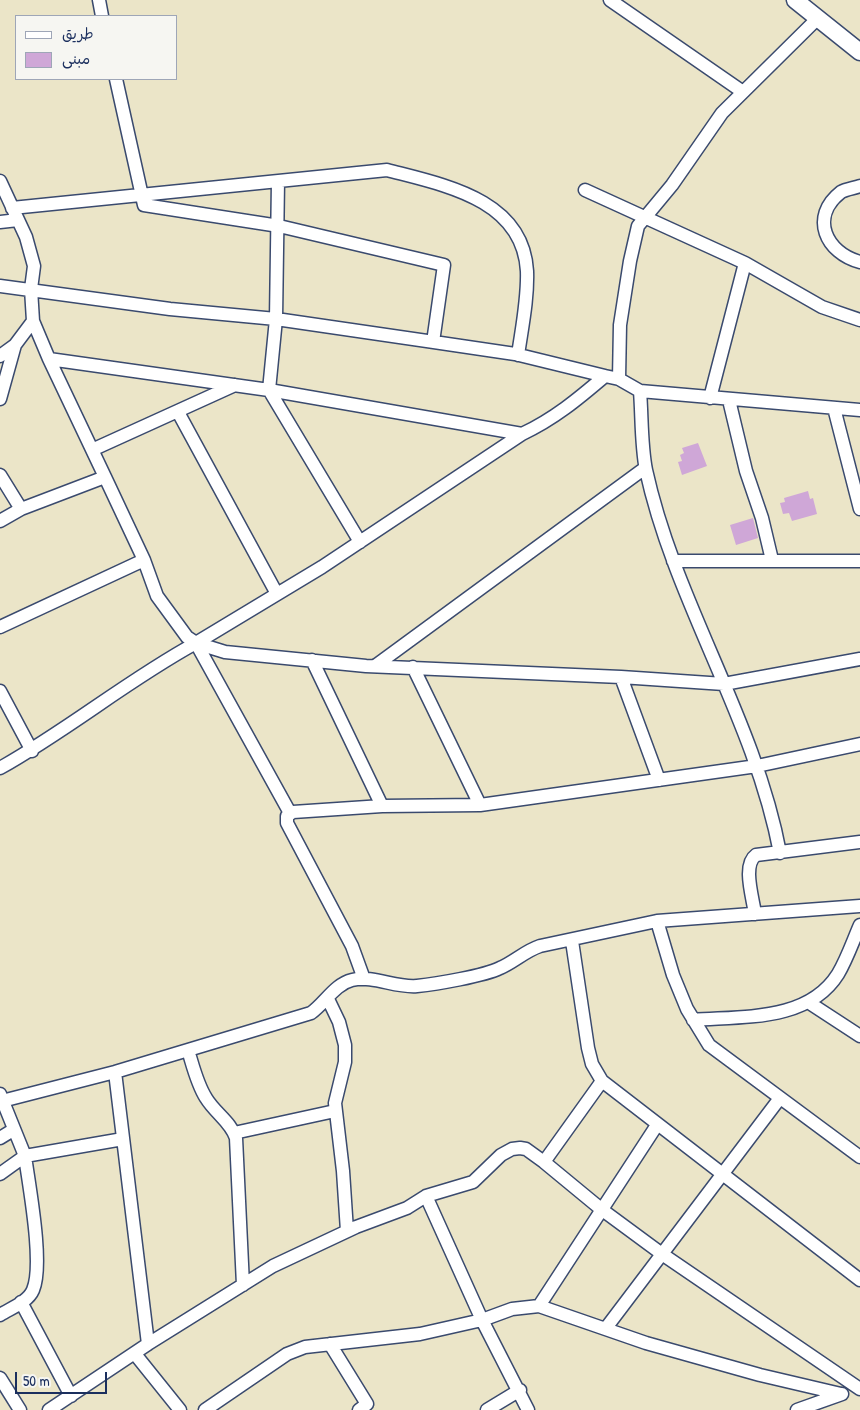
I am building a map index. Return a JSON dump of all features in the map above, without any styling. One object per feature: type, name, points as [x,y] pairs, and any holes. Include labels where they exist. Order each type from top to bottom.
[{"type":"street","points":[[99,0],[102,15]]},
{"type":"street","points":[[610,0],[743,92]]},
{"type":"street","points":[[795,0],[857,44]]},
{"type":"street","points":[[619,379],[620,324],[630,261],[638,226],[643,218],[668,192],[722,113],[818,18]]},
{"type":"street","points":[[116,80],[144,205],[279,226],[444,265],[433,342]]},
{"type":"street","points":[[12,208],[387,170],[473,197],[498,211],[513,226],[521,241],[527,270],[526,300],[518,355]]},
{"type":"street","points":[[0,181],[26,237],[34,266],[32,289],[33,321],[94,449],[105,478],[144,560],[157,596],[187,637],[196,643],[225,652],[374,666],[620,676],[724,684],[860,659]]},
{"type":"street","points":[[278,182],[279,226],[276,319],[269,390],[360,542]]},
{"type":"street","points":[[860,186],[842,192],[826,211],[823,224],[828,240],[837,250],[846,258],[860,262]]},
{"type":"street","points":[[585,190],[745,263],[822,308],[860,320]]},
{"type":"street","points":[[0,222],[18,220]]},
{"type":"street","points":[[710,398],[745,263]]},
{"type":"street","points":[[0,286],[32,289],[113,302],[276,319],[518,355],[619,379],[640,391],[860,410]]},
{"type":"street","points":[[0,399],[16,345],[33,321]]},
{"type":"street","points":[[0,356],[16,345]]},
{"type":"street","points":[[50,359],[269,390],[522,434]]},
{"type":"street","points":[[0,768],[32,751],[169,657],[196,643],[277,594],[360,542],[522,434],[569,408],[605,376]]},
{"type":"street","points":[[94,449],[235,385]]},
{"type":"street","points":[[640,391],[646,468],[673,561],[757,766],[770,807],[780,853]]},
{"type":"street","points":[[729,400],[746,471],[762,518],[772,560]]},
{"type":"street","points":[[834,408],[860,509]]},
{"type":"street","points":[[178,412],[277,594]]},
{"type":"street","points":[[374,666],[646,468]]},
{"type":"street","points":[[0,475],[21,509]]},
{"type":"street","points":[[0,521],[21,509],[105,478]]},
{"type":"street","points":[[0,627],[144,560]]},
{"type":"street","points":[[673,561],[860,561]]},
{"type":"street","points":[[196,643],[290,813],[287,824],[352,946],[364,979]]},
{"type":"street","points":[[312,660],[382,806]]},
{"type":"street","points":[[413,668],[480,806]]},
{"type":"street","points":[[620,676],[659,780]]},
{"type":"street","points":[[0,691],[32,751]]},
{"type":"street","points":[[290,813],[382,806],[480,806],[757,766],[860,744]]},
{"type":"street","points":[[755,914],[750,863],[756,855],[860,842]]},
{"type":"street","points":[[0,1315],[21,1302],[33,1291],[36,1280],[36,1254],[25,1156],[1,1097],[115,1072],[311,1013],[340,986],[352,980],[364,979],[404,985],[425,985],[498,970],[528,950],[657,922],[860,906]]},
{"type":"street","points":[[657,922],[673,975],[693,1020],[709,1045],[860,1157]]},
{"type":"street","points":[[693,1020],[775,1013],[802,1006],[820,995],[837,975],[860,925]]},
{"type":"street","points":[[572,941],[588,1048],[592,1064],[602,1081],[860,1280]]},
{"type":"street","points":[[328,999],[339,1022],[345,1045],[345,1062],[335,1103],[335,1111],[343,1171],[347,1231]]},
{"type":"street","points":[[808,1002],[860,1036]]},
{"type":"street","points":[[188,1050],[204,1095],[234,1133],[243,1285]]},
{"type":"street","points":[[115,1072],[148,1344]]},
{"type":"street","points":[[544,1162],[602,1081]]},
{"type":"street","points":[[606,1328],[723,1176],[780,1098]]},
{"type":"street","points":[[234,1133],[335,1111]]},
{"type":"street","points":[[539,1306],[657,1125]]},
{"type":"street","points":[[0,1138],[13,1130]]},
{"type":"street","points":[[0,1174],[25,1156],[123,1140]]},
{"type":"street","points":[[49,1410],[148,1344],[273,1266],[347,1231],[407,1208],[426,1196],[473,1182],[501,1156],[512,1149],[526,1150],[544,1162],[601,1209],[662,1254],[860,1389]]},
{"type":"street","points":[[426,1196],[482,1320],[520,1390],[528,1410]]},
{"type":"street","points":[[21,1302],[71,1396]]},
{"type":"street","points":[[205,1410],[287,1354],[304,1347],[403,1336],[482,1320],[512,1309],[539,1306],[646,1343],[710,1362],[840,1394]]},
{"type":"street","points":[[330,1344],[366,1408]]},
{"type":"street","points":[[135,1354],[180,1410]]},
{"type":"street","points":[[0,1378],[20,1410]]},
{"type":"street","points":[[797,1410],[840,1394],[860,1389]]},
{"type":"street","points":[[487,1410],[520,1390]]},
{"type":"building","points":[[698,443],[707,466],[682,475],[678,462],[682,461],[680,455],[684,453],[682,448]]},
{"type":"building","points":[[808,491],[810,499],[813,498],[817,514],[792,521],[789,513],[783,514],[780,503],[785,502],[784,498]]},
{"type":"building","points":[[753,518],[758,538],[736,545],[730,525]]}]
